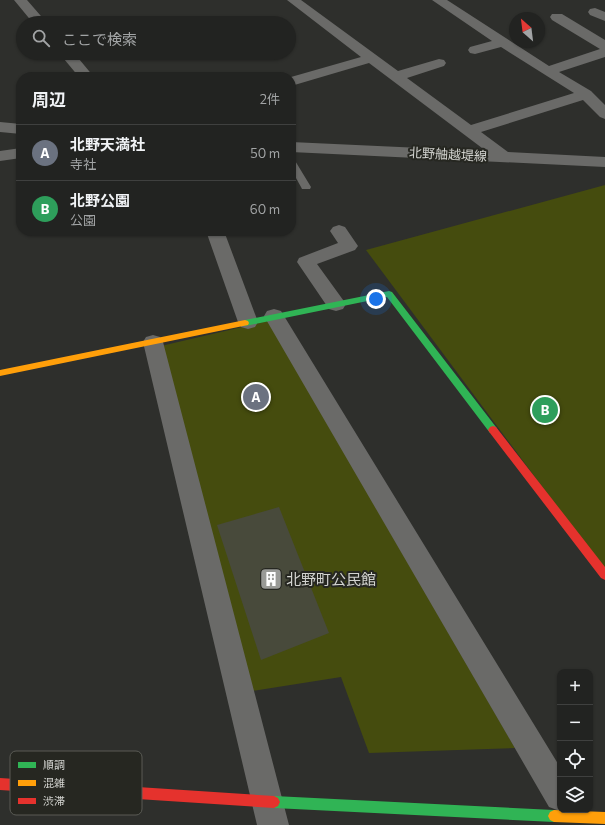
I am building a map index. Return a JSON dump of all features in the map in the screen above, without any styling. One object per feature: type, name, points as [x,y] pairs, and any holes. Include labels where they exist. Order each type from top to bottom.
[{"type":"street","points":[[20,0],[34,16]]},
{"type":"street","points":[[293,0],[504,157]]},
{"type":"street","points":[[438,0],[547,71],[586,94],[605,114]]},
{"type":"street","points":[[557,17],[605,46]]},
{"type":"street","points":[[475,50],[503,42]]},
{"type":"street","points":[[547,71],[605,52]]},
{"type":"street","points":[[296,81],[372,58]]},
{"type":"street","points":[[72,60],[83,72]]},
{"type":"street","points":[[397,76],[439,63]]},
{"type":"street","points":[[469,131],[586,94]]},
{"type":"street","points":[[0,127],[16,129]]},
{"type":"street","name":"北野舳越堤線","points":[[296,146],[605,162]]},
{"type":"street","points":[[0,156],[16,154]]},
{"type":"street","points":[[336,304],[306,262],[349,246],[339,231]]},
{"type":"street","points":[[217,236],[248,322]]},
{"type":"street","points":[[0,373],[274,316],[389,294],[605,575]]},
{"type":"street","points":[[274,316],[557,791]]},
{"type":"street","points":[[153,342],[270,813]]},
{"type":"street","points":[[0,784],[10,785]]},
{"type":"street","points":[[142,799],[270,813],[488,818],[557,809]]},
{"type":"street","points":[[586,813],[605,818]]},
{"type":"lane","points":[[296,170],[306,187]]},
{"type":"green space","points":[[605,185],[605,571],[366,250]]},
{"type":"green space","points":[[268,321],[515,748],[369,753],[341,677],[252,691],[161,346]]},
{"type":"building","name":"北野町公民館","points":[[279,507],[329,633],[261,660],[217,525]]},
{"type":"traffic: fast","points":[[245,323],[389,294],[493,430]]},
{"type":"traffic: fast","points":[[274,802],[554,816]]},
{"type":"traffic: slow","points":[[0,373],[245,323]]},
{"type":"traffic: slow","points":[[554,816],[605,818]]},
{"type":"traffic: jam","points":[[493,430],[605,575]]},
{"type":"traffic: jam","points":[[0,784],[10,785]]},
{"type":"traffic: jam","points":[[142,793],[274,802]]},
{"type":"place","name":"北野天満社","points":[[256,397]]},
{"type":"place","name":"北野公園","points":[[545,410]]},
{"type":"place","name":"北野町公民館","points":[[271,579]]}]
